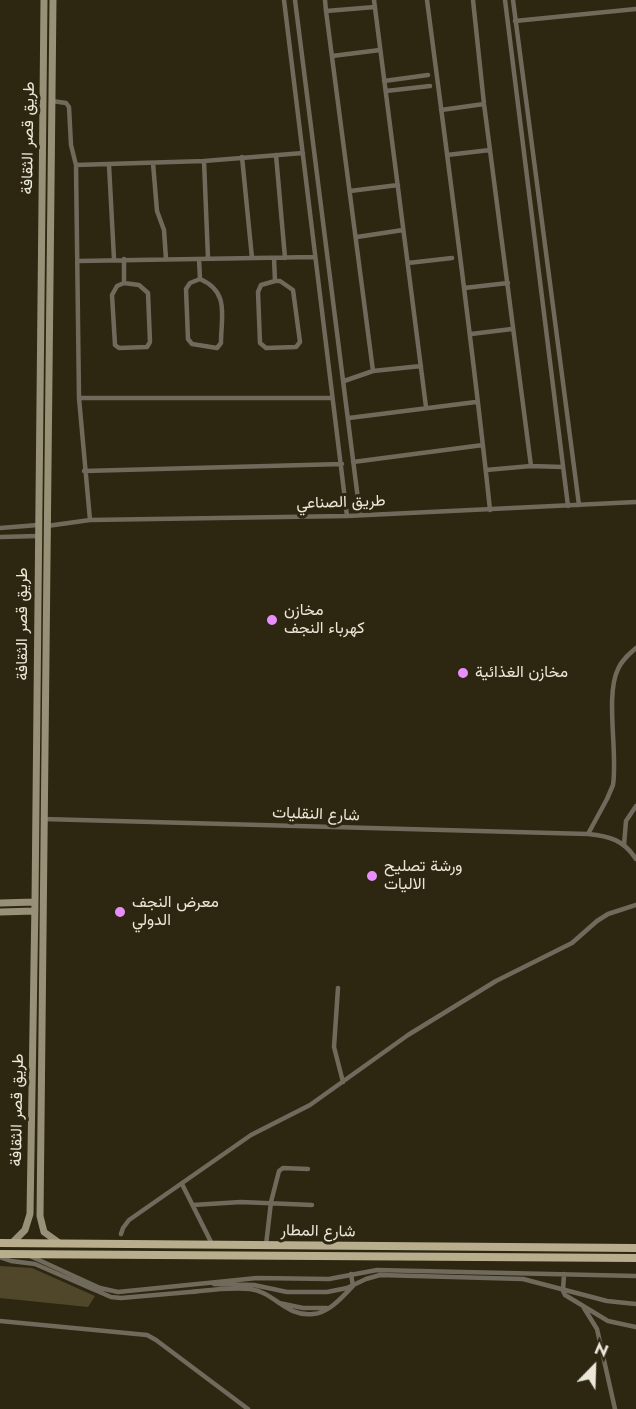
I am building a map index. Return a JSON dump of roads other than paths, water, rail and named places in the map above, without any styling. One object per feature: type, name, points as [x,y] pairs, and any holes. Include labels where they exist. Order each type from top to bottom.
[{"type":"main road","name":"شارع المطار","points":[[0,1243],[636,1248]]},
{"type":"main road","points":[[198,1244],[203,1251],[199,1256]]},
{"type":"main road","points":[[221,1244],[217,1250],[221,1256]]},
{"type":"main road","name":"شارع المطار","points":[[0,1256],[116,1254],[636,1258]]},
{"type":"street","name":"طريق قصر الثقافة","points":[[12,1243],[25,1230],[30,1214],[44,0]]},
{"type":"street","name":"طريق قصر الثقافة","points":[[53,0],[40,1222],[48,1237],[57,1242]]},
{"type":"street","points":[[284,0],[347,516]]},
{"type":"street","points":[[296,0],[360,515]]},
{"type":"street","points":[[325,0],[373,371]]},
{"type":"street","points":[[374,0],[426,407]]},
{"type":"street","points":[[427,0],[471,334],[490,510]]},
{"type":"street","points":[[473,0],[512,329],[531,466]]},
{"type":"street","points":[[505,0],[568,506]]},
{"type":"street","points":[[513,0],[579,505]]},
{"type":"street","points":[[326,10],[375,7]]},
{"type":"street","points":[[515,21],[636,9]]},
{"type":"street","points":[[333,56],[380,50]]},
{"type":"street","points":[[291,58],[297,62],[303,58]]},
{"type":"street","points":[[293,72],[298,68],[304,71]]},
{"type":"street","points":[[384,81],[428,75]]},
{"type":"street","points":[[386,91],[430,86]]},
{"type":"street","points":[[52,101],[66,103],[69,107],[71,146],[76,165],[79,398],[90,520]]},
{"type":"street","points":[[441,110],[484,104]]},
{"type":"street","points":[[447,155],[490,150]]},
{"type":"street","points":[[76,165],[204,161],[303,153]]},
{"type":"street","points":[[276,155],[285,258]]},
{"type":"street","points":[[242,157],[252,258]]},
{"type":"street","points":[[204,161],[208,258]]},
{"type":"street","points":[[153,163],[157,211],[164,230],[166,259]]},
{"type":"street","points":[[109,165],[114,259]]},
{"type":"street","points":[[350,191],[398,185]]},
{"type":"street","points":[[357,237],[403,230]]},
{"type":"street","points":[[78,261],[315,257]]},
{"type":"street","points":[[199,258],[200,279]]},
{"type":"street","points":[[273,258],[275,281]]},
{"type":"street","points":[[408,263],[452,258]]},
{"type":"street","points":[[537,258],[547,258]]},
{"type":"street","points":[[124,259],[124,283]]},
{"type":"street","points":[[200,279],[216,289],[221,300],[221,343],[217,348],[192,344],[188,339],[186,289],[190,283],[200,279]]},
{"type":"street","points":[[275,281],[280,281],[293,290],[300,342],[296,347],[266,348],[260,343],[258,292],[261,285],[275,281]]},
{"type":"street","points":[[124,283],[139,285],[148,293],[150,342],[147,347],[119,348],[115,345],[112,295],[117,286],[124,283]]},
{"type":"street","points":[[464,288],[508,283]]},
{"type":"street","points":[[471,334],[512,329]]},
{"type":"street","points":[[344,381],[373,371],[421,366]]},
{"type":"street","points":[[554,389],[564,387]]},
{"type":"street","points":[[79,398],[332,398]]},
{"type":"street","points":[[349,418],[477,402]]},
{"type":"street","points":[[353,462],[483,445]]},
{"type":"street","points":[[84,471],[342,464]]},
{"type":"street","points":[[486,470],[531,466],[564,467]]},
{"type":"street","name":"طريق الصناعي","points":[[47,526],[90,520],[347,516],[636,502]]},
{"type":"street","points":[[38,506],[48,507]]},
{"type":"street","points":[[0,528],[38,525]]},
{"type":"street","points":[[0,537],[38,536]]},
{"type":"street","points":[[37,612],[46,611]]},
{"type":"street","points":[[588,834],[608,799],[613,785],[615,676],[623,660],[636,648]]},
{"type":"street","points":[[636,806],[628,817],[624,845],[636,859]]},
{"type":"street","name":"شارع النقليات","points":[[43,819],[588,834],[611,837],[624,845]]},
{"type":"street","points":[[0,903],[35,902]]},
{"type":"street","points":[[121,1234],[124,1225],[129,1220],[251,1135],[310,1105],[408,1035],[496,981],[572,943],[608,914],[636,905]]},
{"type":"street","points":[[0,912],[35,911]]},
{"type":"street","points":[[338,988],[334,1047],[343,1082]]},
{"type":"street","points":[[266,1245],[271,1202],[280,1170],[283,1168],[308,1169]]},
{"type":"street","points":[[182,1184],[212,1244]]},
{"type":"street","points":[[193,1205],[271,1202],[312,1205]]},
{"type":"street","points":[[27,1255],[114,1292],[212,1284],[254,1285],[286,1292],[327,1292],[353,1286],[369,1278],[386,1275],[524,1279],[612,1302],[636,1304]]},
{"type":"street","points":[[0,1256],[11,1261],[38,1265],[111,1297],[247,1289],[264,1293],[279,1303],[303,1308],[327,1308],[353,1286]]},
{"type":"street","points":[[212,1284],[220,1281],[248,1279],[329,1279],[377,1270],[636,1276]]},
{"type":"street","points":[[351,1274],[353,1286]]},
{"type":"street","points":[[564,1274],[565,1295],[608,1321],[636,1327]]},
{"type":"street","points":[[270,1288],[271,1280]]},
{"type":"street","points":[[584,1308],[597,1329],[615,1409]]},
{"type":"street","points":[[0,1321],[147,1335],[248,1409]]},
{"type":"place","name":"مخازن كهرباء النجف","points":[[272,620]]},
{"type":"place","name":"مخازن الغذائية","points":[[463,673]]},
{"type":"place","name":"ورشة تصليح الاليات","points":[[372,876]]},
{"type":"place","name":"معرض النجف الدولي","points":[[120,912]]}]
